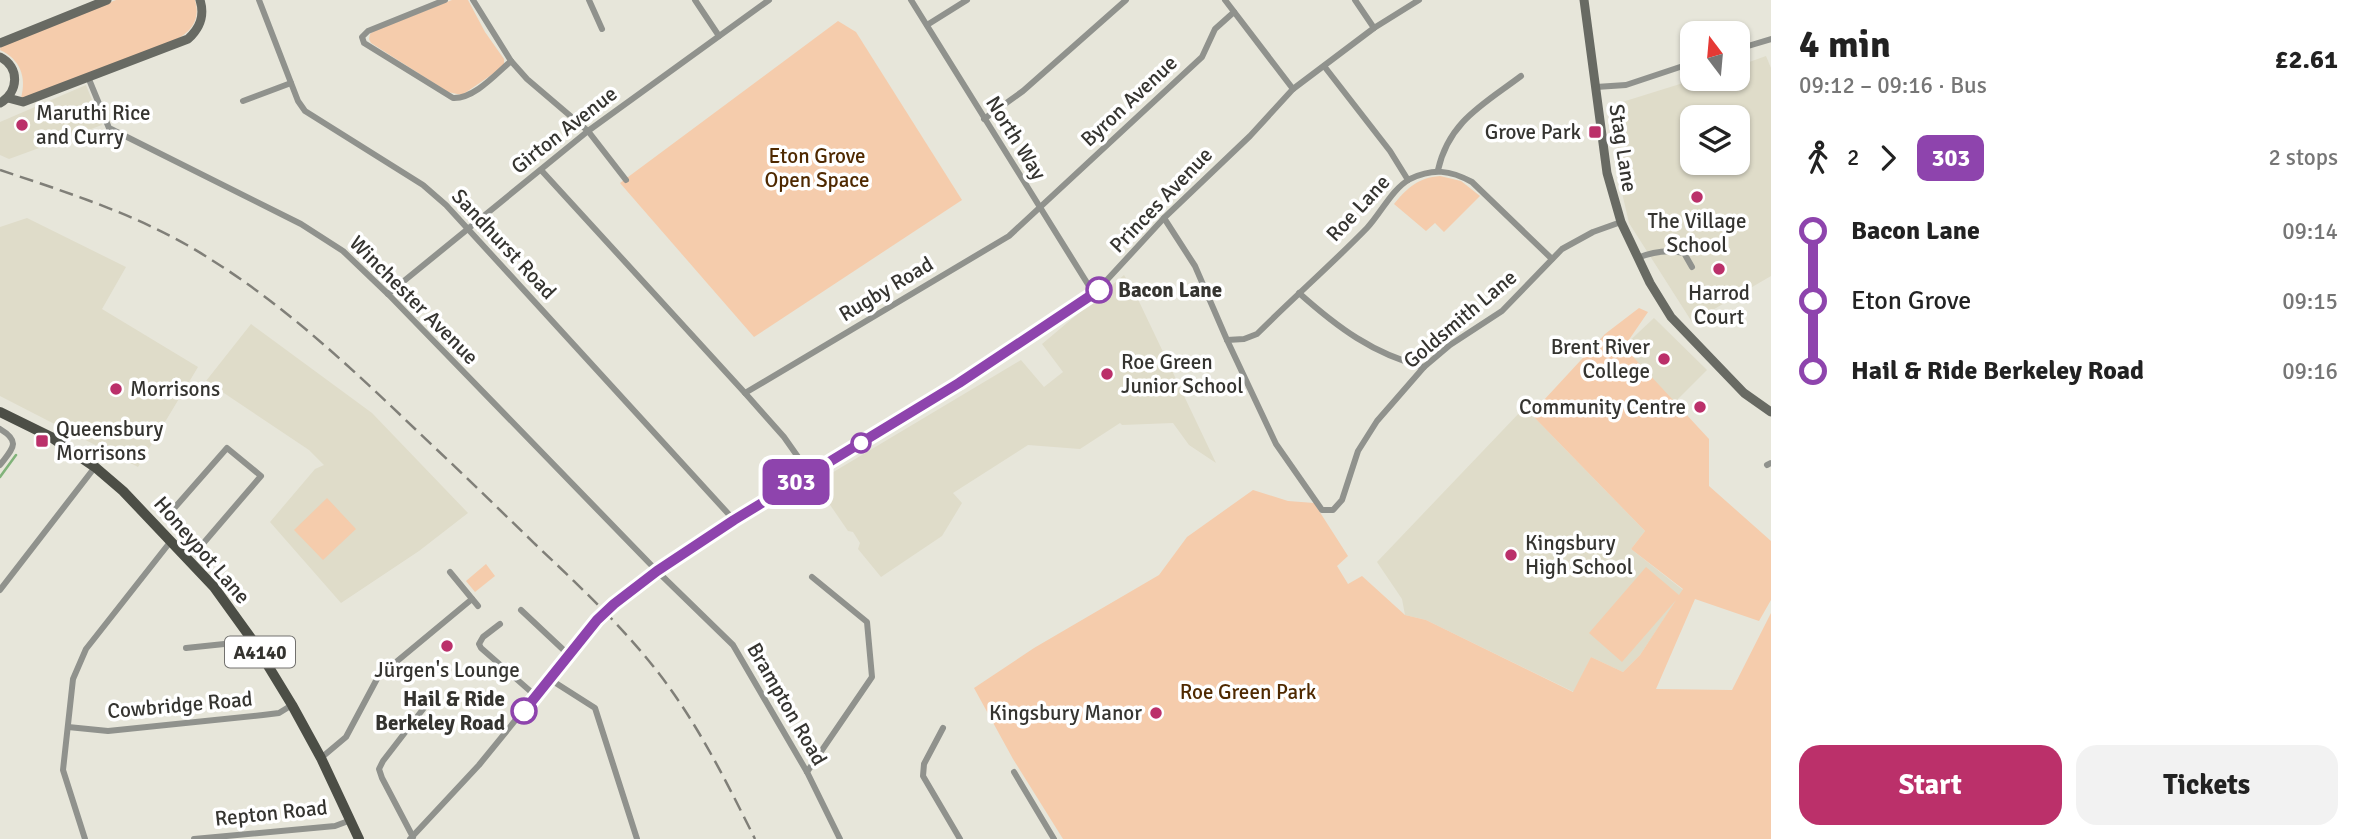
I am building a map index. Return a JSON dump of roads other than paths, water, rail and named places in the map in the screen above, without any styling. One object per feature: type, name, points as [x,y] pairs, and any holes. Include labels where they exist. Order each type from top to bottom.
[{"type":"main road","name":"Honeypot Lane","points":[[0,412],[51,437],[95,467],[123,491],[214,587],[253,641],[292,705],[321,758],[359,839]]},
{"type":"street","points":[[0,43],[107,0]]},
{"type":"street","name":"Sandhurst Road","points":[[259,0],[304,111],[423,185],[467,228],[734,520]]},
{"type":"street","points":[[445,0],[368,31],[362,37],[364,43],[453,98],[469,94],[511,61]]},
{"type":"street","points":[[473,0],[511,61],[527,79],[588,131],[626,180]]},
{"type":"street","points":[[589,0],[602,29]]},
{"type":"street","points":[[695,0],[719,36]]},
{"type":"street","name":"Girton Avenue","points":[[387,294],[588,131],[769,0]]},
{"type":"street","name":"North Way","points":[[911,0],[1094,294]]},
{"type":"street","points":[[926,25],[967,0]]},
{"type":"street","points":[[984,119],[1023,91],[1126,0]]},
{"type":"street","points":[[1226,0],[1293,89]]},
{"type":"street","points":[[1355,0],[1374,27]]},
{"type":"street","name":"Princes Avenue","points":[[411,838],[479,765],[551,680],[597,620],[614,604],[657,571],[734,520],[959,383],[1094,294],[1164,218],[1250,136],[1293,89],[1374,27],[1419,0]]},
{"type":"street","name":"Stag Lane","points":[[1584,0],[1609,186],[1637,258],[1664,307],[1679,327],[1744,393],[1771,412]]},
{"type":"street","points":[[0,57],[11,65],[16,82],[4,100],[23,102],[188,39],[200,25],[204,2]]},
{"type":"street","name":"Byron Avenue","points":[[1040,209],[1202,57],[1214,29],[1234,12]]},
{"type":"street","points":[[1750,45],[1771,39]]},
{"type":"street","points":[[1324,66],[1390,151],[1408,180]]},
{"type":"street","points":[[1596,87],[1626,85],[1680,67]]},
{"type":"street","points":[[1521,76],[1463,121],[1443,150],[1438,170],[1459,175],[1472,182],[1552,260]]},
{"type":"street","name":"Winchester Avenue","points":[[88,77],[109,128],[301,224],[343,251],[657,571]]},
{"type":"street","points":[[243,101],[291,83]]},
{"type":"street","points":[[541,170],[746,393],[784,437],[810,474]]},
{"type":"street","name":"Roe Lane","points":[[1227,340],[1257,334],[1369,226],[1408,180],[1438,170]]},
{"type":"street","name":"Rugby Road","points":[[746,393],[1010,236],[1040,209]]},
{"type":"street","points":[[1164,218],[1195,266],[1227,340]]},
{"type":"street","name":"Goldsmith Lane","points":[[1227,340],[1276,444],[1322,510],[1333,510],[1342,499],[1358,451],[1377,421],[1424,368],[1450,345],[1502,311],[1562,249],[1586,235],[1621,222]]},
{"type":"street","points":[[1637,258],[1654,251],[1676,251],[1684,253],[1692,267]]},
{"type":"street","points":[[1299,293],[1330,321],[1370,348],[1424,368]]},
{"type":"street","points":[[0,429],[10,435],[13,442],[0,465]]},
{"type":"street","points":[[170,513],[227,448],[261,475],[201,546]]},
{"type":"street","points":[[0,590],[95,467]]},
{"type":"street","points":[[85,839],[63,770],[74,678],[86,649],[171,541]]},
{"type":"street","name":"Brampton Road","points":[[657,571],[733,645],[807,772],[839,839]]},
{"type":"street","points":[[450,572],[478,606]]},
{"type":"street","points":[[807,772],[872,677],[867,622],[813,577]]},
{"type":"street","points":[[321,758],[346,737],[378,677],[472,599]]},
{"type":"street","points":[[521,610],[570,656]]},
{"type":"street","points":[[500,624],[483,637],[479,644],[481,648],[537,697]]},
{"type":"street","points":[[186,648],[253,641]]},
{"type":"street","points":[[551,680],[595,708],[637,839]]},
{"type":"street","points":[[411,838],[379,769],[437,691]]},
{"type":"street","name":"Cowbridge Road","points":[[68,727],[108,731],[279,713],[292,705]]},
{"type":"street","points":[[943,728],[924,764],[923,776],[960,839]]},
{"type":"street","points":[[1014,772],[1054,839]]},
{"type":"street","name":"Repton Road","points":[[194,839],[334,826],[351,820]]},
{"type":"waterway","points":[[0,477],[16,455]]},
{"type":"railway","points":[[0,170],[72,194],[165,233],[222,266],[316,337],[581,588],[640,650],[696,728],[755,839]]},
{"type":"place","name":"Maruthi Rice and Curry","points":[[22,125]]},
{"type":"place","name":"Grove Park","points":[[1595,132]]},
{"type":"place","name":"The Village School","points":[[1697,197]]},
{"type":"place","name":"Harrod Court","points":[[1719,269]]},
{"type":"place","name":"Bacon Lane","points":[[1099,290]]},
{"type":"place","name":"Brent River College","points":[[1664,359]]},
{"type":"place","name":"Roe Green Junior School","points":[[1107,374]]},
{"type":"place","name":"Morrisons","points":[[116,389]]},
{"type":"place","name":"Community Centre","points":[[1700,407]]},
{"type":"place","name":"Queensbury Morrisons","points":[[42,441]]},
{"type":"place","name":"Kingsbury High School","points":[[1511,555]]},
{"type":"place","name":"Jürgen's Lounge","points":[[447,646]]},
{"type":"place","name":"Hail & Ride Berkeley Road","points":[[524,711]]},
{"type":"place","name":"Kingsbury Manor","points":[[1156,713]]},
{"type":"park label","name":"Eton Grove Open Space","points":[[817,168]]},
{"type":"park label","name":"Roe Green Park","points":[[1248,692]]}]
